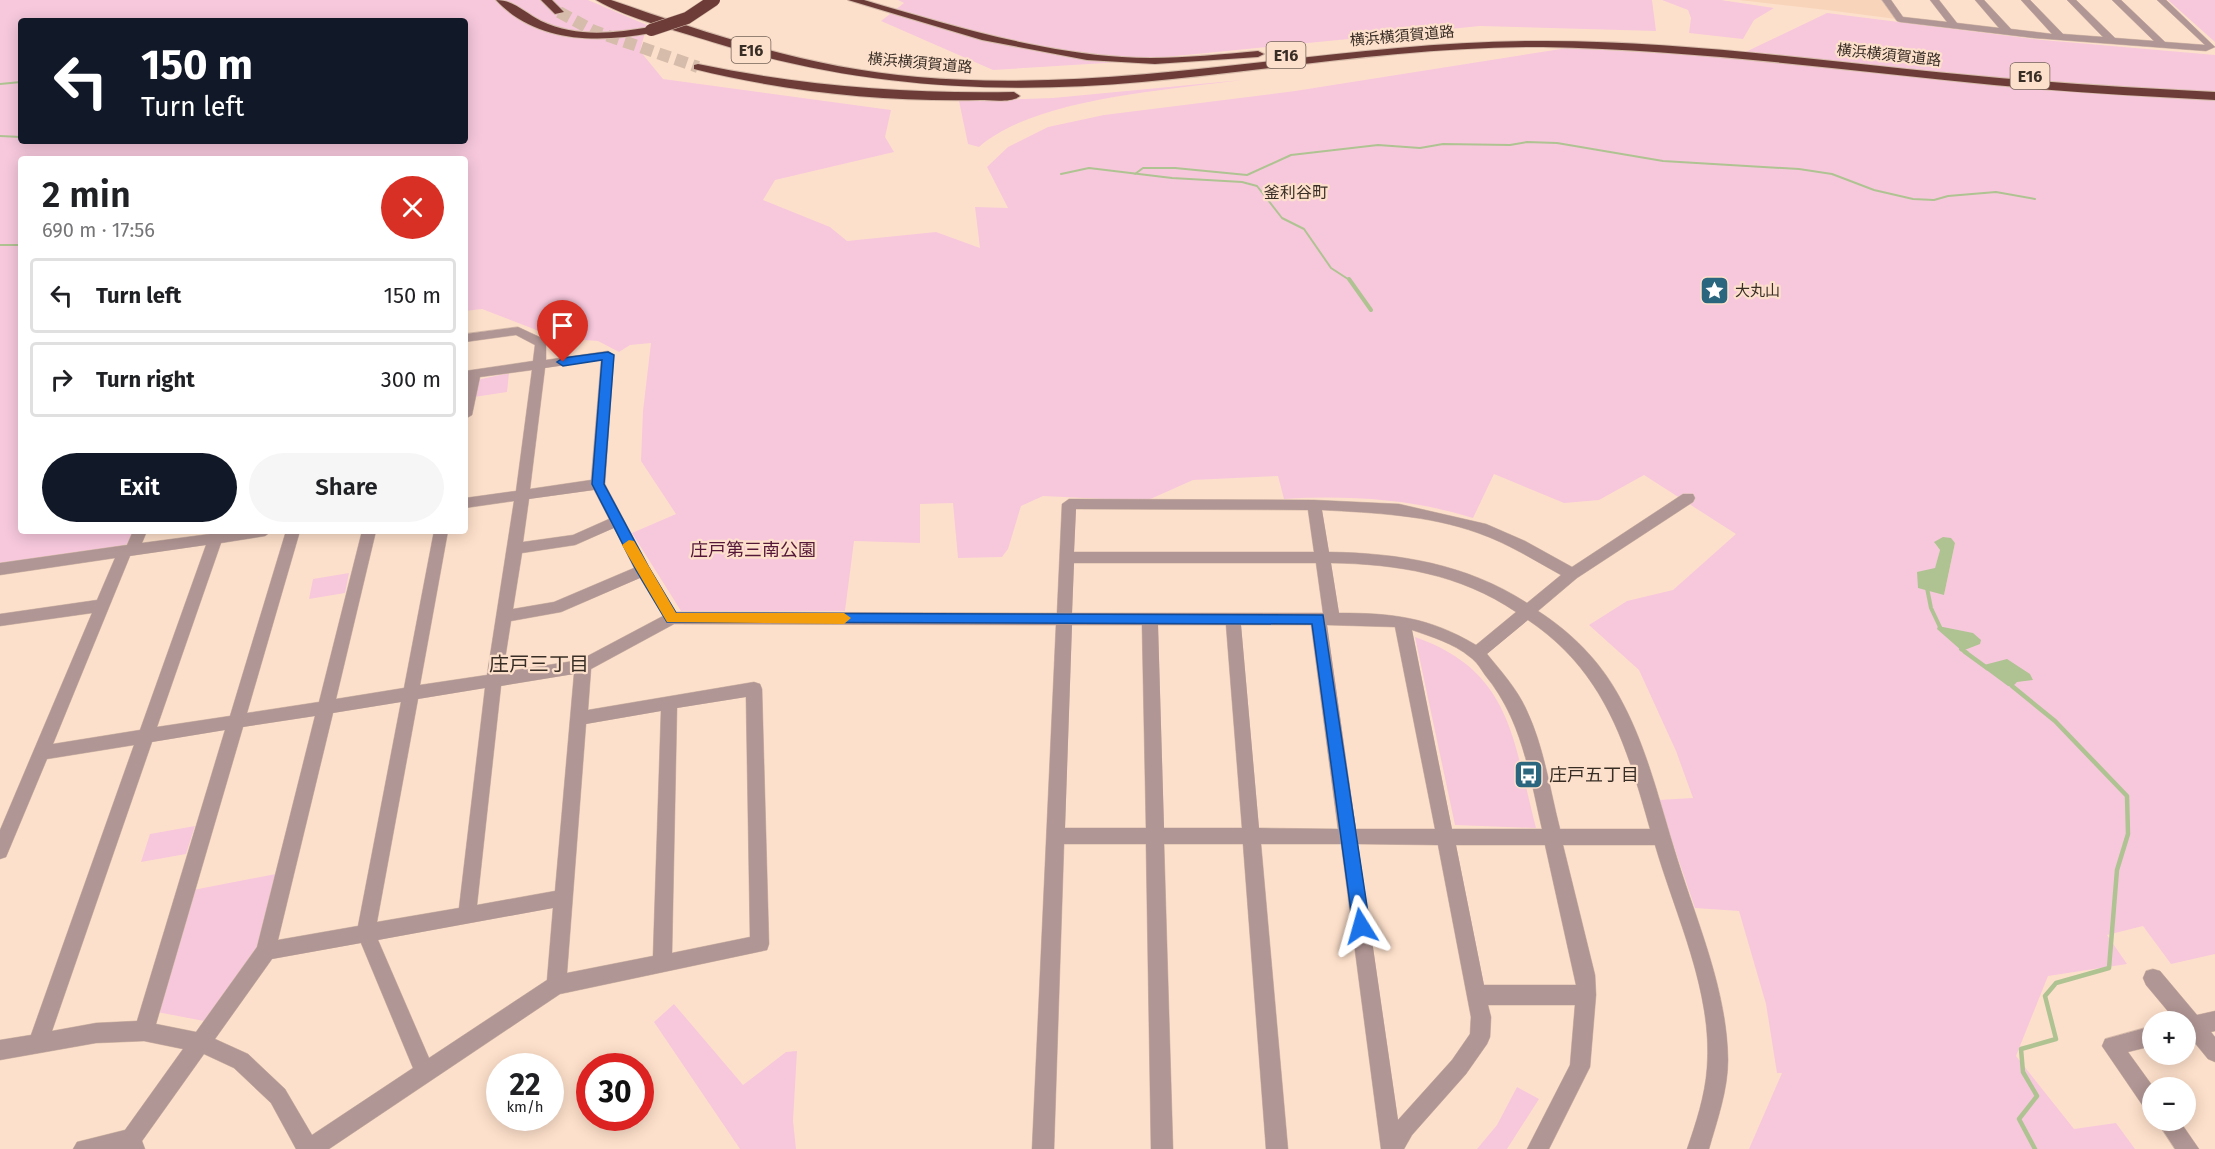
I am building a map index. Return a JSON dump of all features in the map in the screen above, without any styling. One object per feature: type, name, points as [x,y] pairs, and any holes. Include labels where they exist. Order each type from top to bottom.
[{"type":"highway","points":[[501,0],[535,24],[568,34],[607,36],[651,30],[687,18],[714,0]]},
{"type":"highway","points":[[546,0],[559,12]]},
{"type":"highway","name":"横浜横須賀道路","points":[[601,0],[755,51],[822,68],[973,80],[1081,83],[1399,51],[1492,45],[1577,44],[1601,41]]},
{"type":"highway","name":"横浜横須賀道路","points":[[625,0],[762,45],[827,61],[907,76]]},
{"type":"highway","name":"E16","points":[[853,0],[921,20],[1046,50],[1122,60],[1198,59],[1411,38],[1498,37]]},
{"type":"highway","name":"横浜横須賀道路","points":[[973,80],[1112,73],[1366,45],[1498,37],[1601,41],[1721,53],[2074,80],[2215,88]]},
{"type":"highway","name":"E16","points":[[698,67],[794,85],[903,95],[970,97],[1091,91],[1431,53],[1577,44]]},
{"type":"highway","name":"横浜横須賀道路","points":[[1847,62],[2050,87],[2215,96]]},
{"type":"street","points":[[1886,0],[1900,19],[2112,41],[2206,48],[2211,46],[2161,0]]},
{"type":"street","points":[[1934,0],[1954,26]]},
{"type":"street","points":[[1979,0],[2007,31]]},
{"type":"street","points":[[2025,0],[2059,36]]},
{"type":"street","points":[[2071,0],[2112,41]]},
{"type":"street","points":[[2116,0],[2163,45]]},
{"type":"street","points":[[467,915],[494,679],[515,549],[542,344],[518,331],[468,338]]},
{"type":"street","points":[[469,375],[608,355],[598,484],[643,570],[672,618]]},
{"type":"street","points":[[468,503],[598,484]]},
{"type":"street","points":[[1477,653],[1572,574],[1688,498]]},
{"type":"street","points":[[1043,1149],[1069,504],[1314,505],[1399,509],[1481,528],[1520,545],[1572,574]]},
{"type":"street","points":[[1314,505],[1349,837],[1392,1149]]},
{"type":"street","points":[[515,549],[574,540],[616,521]]},
{"type":"street","points":[[0,851],[7,819],[40,753],[103,605],[138,534]]},
{"type":"street","points":[[144,1031],[292,534]]},
{"type":"street","points":[[84,1149],[133,1144],[266,951],[368,534]]},
{"type":"street","points":[[425,1073],[366,933],[440,534]]},
{"type":"street","points":[[0,569],[128,551],[216,535],[38,1043]]},
{"type":"street","points":[[1067,557],[1363,558],[1404,561],[1443,571],[1500,595],[1527,612],[1570,645],[1588,665],[1613,700],[1629,737],[1693,927],[1713,1001],[1718,1062],[1705,1130],[1698,1149]]},
{"type":"street","points":[[505,616],[556,608],[643,570]]},
{"type":"street","points":[[0,635],[4,620],[103,605]]},
{"type":"street","points":[[40,753],[583,666],[672,618],[1150,619],[1233,617],[1402,621],[1452,638],[1477,653],[1499,680],[1520,713],[1533,758],[1585,975],[1586,995],[1580,1067],[1541,1148]]},
{"type":"street","points":[[1233,617],[1277,1149]]},
{"type":"street","points":[[1150,619],[1162,1149]]},
{"type":"street","points":[[1392,1149],[1405,1128],[1459,1067],[1480,1037],[1481,1017],[1402,621]]},
{"type":"street","points":[[556,985],[583,666]]},
{"type":"street","points":[[0,1050],[96,1033],[144,1031],[201,1043],[241,1061],[278,1096],[309,1149],[556,985],[760,944],[754,689],[579,718]]},
{"type":"street","points":[[662,964],[669,703]]},
{"type":"street","points":[[1056,836],[1661,837]]},
{"type":"street","points":[[266,951],[563,898]]},
{"type":"street","points":[[2153,978],[2178,1011]]},
{"type":"street","points":[[1478,995],[1586,995]]},
{"type":"street","points":[[2196,1026],[2215,1021]]},
{"type":"street","points":[[2196,1033],[2215,1052]]},
{"type":"street","points":[[2142,1038],[2112,1046],[2142,1088]]},
{"type":"street","points":[[2174,1131],[2188,1149]]},
{"type":"shaded area","points":[[1739,0],[1881,0],[1896,19],[1827,10]]},
{"type":"shaded area","points":[[1943,537],[1951,538],[1955,543],[1944,595],[1918,588],[1917,572],[1935,568],[1940,550],[1934,542]]},
{"type":"shaded area","points":[[1938,626],[1973,633],[1981,640],[1980,644],[1962,651],[1937,629]]},
{"type":"shaded area","points":[[2007,659],[2030,674],[2033,680],[2017,682],[2012,687],[1985,669],[1984,665]]},
{"type":"green space","name":"庄戸第三南公園","points":[[0,0],[588,0],[647,25],[640,51],[663,79],[891,110],[885,137],[894,152],[775,180],[763,200],[830,227],[847,241],[936,232],[980,248],[975,207],[1008,208],[987,167],[1008,147],[1048,127],[1104,115],[1295,91],[1567,48],[1735,57],[1827,13],[2043,40],[2215,55],[2215,954],[2171,964],[2143,926],[2107,935],[2127,964],[2048,976],[2016,1056],[2074,1129],[2116,1123],[2135,1149],[1749,1149],[1782,1073],[1777,1073],[1766,1004],[1739,911],[1695,908],[1658,800],[1693,798],[1676,751],[1639,670],[1589,625],[1627,601],[1673,590],[1736,534],[1644,475],[1599,500],[1564,503],[1494,474],[1473,518],[1427,506],[1380,500],[1284,499],[1278,476],[1193,480],[1146,501],[1043,496],[1021,506],[1008,549],[1002,557],[958,558],[953,503],[920,504],[920,543],[854,541],[845,611],[681,611],[632,533],[676,514],[641,461],[643,411],[651,343],[630,345],[619,352],[598,341],[557,338],[482,309],[468,311],[468,156],[18,156],[18,534],[132,534],[128,543],[120,548],[0,565]],"holes":[[[1955,543],[1944,595],[1931,570],[1935,569],[1940,550],[1935,544]]]},
{"type":"green space","points":[[898,0],[1652,0],[1656,31],[1480,26],[1105,63],[993,70],[881,21],[904,3]]},
{"type":"green space","points":[[1662,0],[1721,0],[1774,8],[1754,20],[1743,39],[1689,33],[1691,18],[1688,10]]},
{"type":"green space","points":[[2168,0],[2215,0],[2215,42]]},
{"type":"green space","points":[[1242,80],[1141,93],[1067,107],[1033,117],[1003,130],[979,147],[968,144],[959,101],[1053,98]]},
{"type":"green space","points":[[509,373],[507,392],[474,397],[477,380]]},
{"type":"green space","points":[[349,573],[345,593],[309,599],[313,579]]},
{"type":"green space","points":[[1415,637],[1447,651],[1472,669],[1490,689],[1503,712],[1513,738],[1536,828],[1455,825]]},
{"type":"green space","points":[[195,826],[186,854],[141,862],[150,834]]},
{"type":"green space","points":[[276,874],[261,942],[204,1021],[157,1012],[193,890]]},
{"type":"green space","points":[[674,1004],[743,1085],[786,1052],[797,1051],[793,1121],[796,1149],[740,1149],[654,1022]]},
{"type":"green space","points":[[1517,1087],[1539,1099],[1507,1149],[1477,1149],[1497,1125]]},
{"type":"waterway","points":[[0,84],[18,82]]},
{"type":"waterway","points":[[0,136],[18,137]]},
{"type":"waterway","points":[[1136,174],[1143,168],[1175,168],[1247,175],[1291,155],[1378,145],[1420,148],[1443,144],[1510,145],[1527,142],[1557,143],[1663,161],[1799,169],[1832,174],[1874,190],[1913,199],[1934,200],[1948,196],[1996,192],[2035,199]]},
{"type":"waterway","points":[[1061,174],[1089,168],[1136,174]]},
{"type":"waterway","points":[[1136,174],[1242,182],[1257,186],[1282,218],[1304,229],[1331,268],[1350,280]]},
{"type":"waterway","points":[[0,245],[18,245]]},
{"type":"waterway","points":[[1350,280],[1371,310]]},
{"type":"waterway","points":[[1927,588],[1931,608],[1940,627]]},
{"type":"waterway","points":[[1961,649],[1967,653]]},
{"type":"waterway","points":[[1965,652],[1987,668]]},
{"type":"waterway","points":[[2012,686],[2055,721],[2127,796],[2128,834],[2117,870],[2109,968],[2056,983],[2045,996],[2056,1039],[2021,1049],[2023,1072],[2037,1096],[2019,1119],[2035,1149]]},
{"type":"tunnel","points":[[559,12],[594,31],[698,67]]},
{"type":"slow traffic","points":[[629,545],[672,618],[844,618]]},
{"type":"place","name":"大丸山","points":[[1714,291]]},
{"type":"place","name":"庄戸五丁目","points":[[1528,775]]},
{"type":"district","name":"釜利谷町","points":[[1296,192]]},
{"type":"district","name":"庄戸三丁目","points":[[539,664]]},
{"type":"route","points":[[563,362],[608,355],[598,484],[643,570],[672,618],[1150,619],[1233,617],[1318,619],[1361,926]]}]
